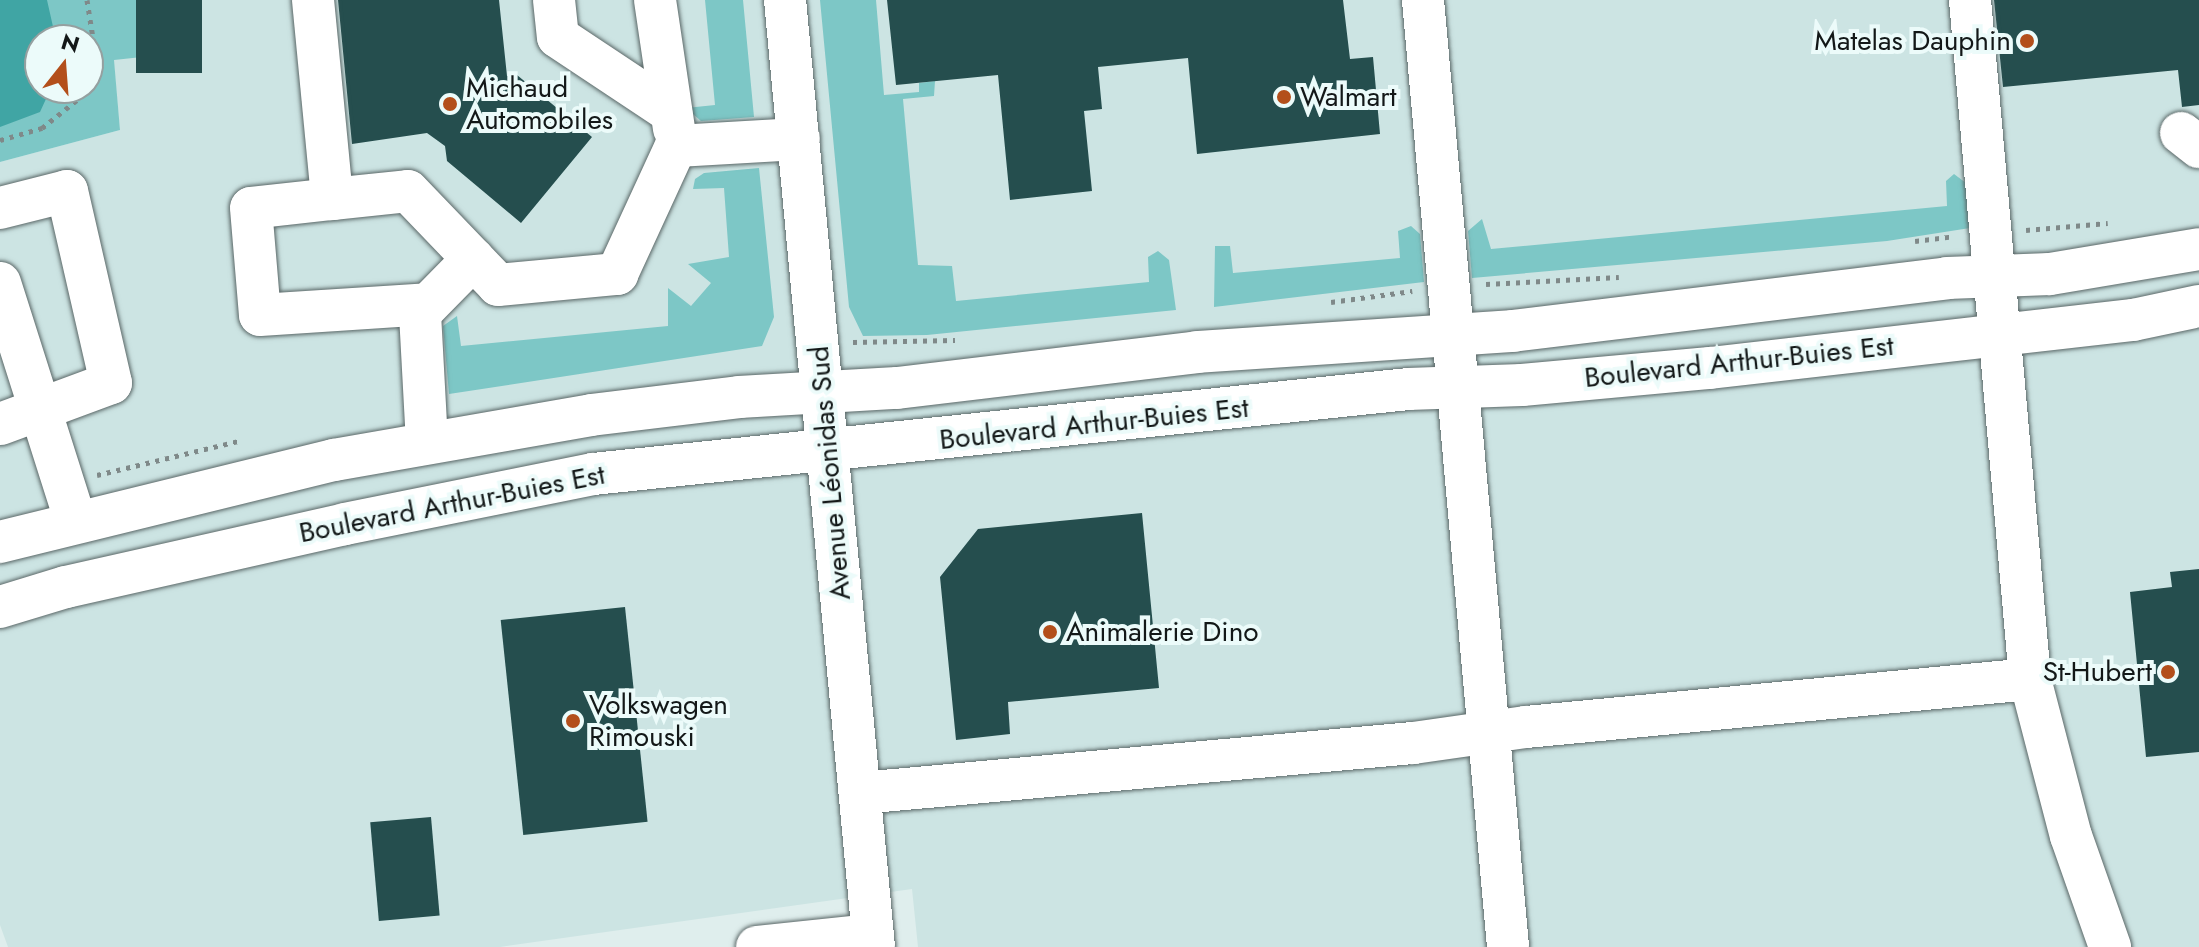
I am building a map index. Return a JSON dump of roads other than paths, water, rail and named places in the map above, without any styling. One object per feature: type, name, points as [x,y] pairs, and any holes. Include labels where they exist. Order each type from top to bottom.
[{"type":"street","points":[[313,0],[332,199]]},
{"type":"street","points":[[554,0],[558,37],[674,129],[799,139]]},
{"type":"street","points":[[428,304],[260,315],[251,208],[408,191],[498,285],[617,274],[674,129],[655,0]]},
{"type":"street","name":"Avenue Léonidas Sud","points":[[785,0],[873,941]]},
{"type":"street","points":[[1423,0],[1508,947]]},
{"type":"street","points":[[1970,0],[2030,679],[2071,836],[2110,947]]},
{"type":"street","points":[[0,208],[67,191],[111,383],[0,424]]},
{"type":"street","name":"Boulevard Arthur-Buies Est","points":[[0,542],[334,460],[591,415],[823,392],[897,388],[1197,352],[1451,332],[1512,331],[1947,278],[2050,274],[2199,249]]},
{"type":"street","points":[[427,443],[420,313],[473,259]]},
{"type":"street","points":[[0,283],[76,522]]},
{"type":"street","name":"Boulevard Arthur-Buies Est","points":[[0,607],[66,587],[345,524],[593,474],[1458,387],[1710,368],[2133,320],[2199,306]]},
{"type":"street","points":[[861,793],[2030,679]]},
{"type":"street","points":[[757,947],[873,941]]},
{"type":"place","name":"Matelas Dauphin","points":[[2027,41]]},
{"type":"place","name":"Walmart","points":[[1284,97]]},
{"type":"place","name":"Michaud Automobiles","points":[[450,104]]},
{"type":"place","name":"Animalerie Dino","points":[[1050,632]]},
{"type":"place","name":"St-Hubert","points":[[2168,672]]},
{"type":"place","name":"Volkswagen Rimouski","points":[[573,721]]}]
